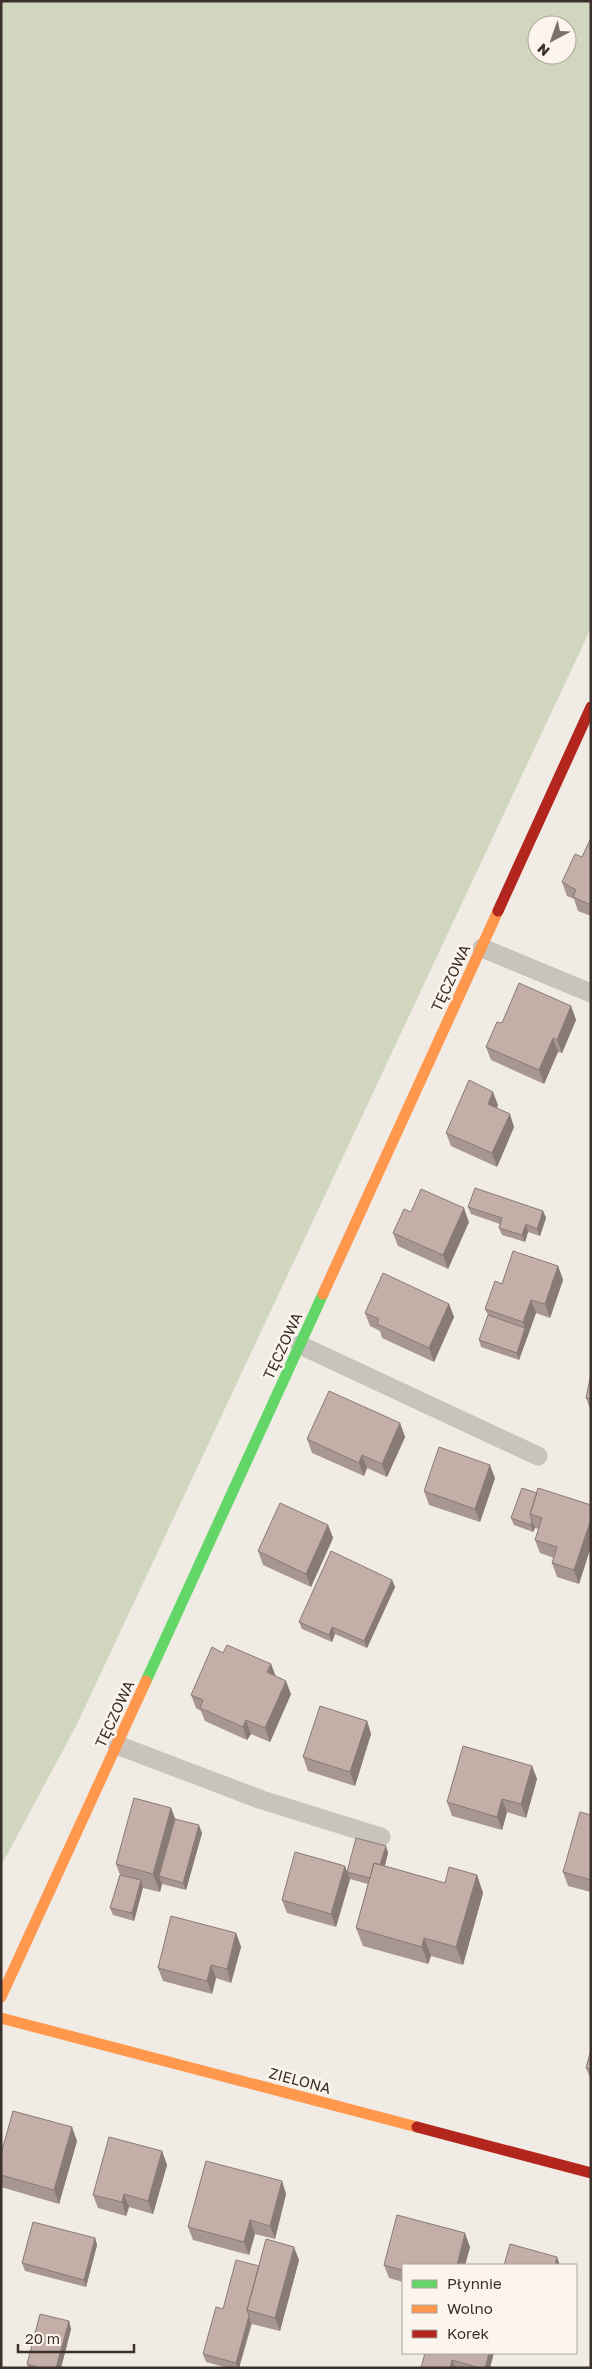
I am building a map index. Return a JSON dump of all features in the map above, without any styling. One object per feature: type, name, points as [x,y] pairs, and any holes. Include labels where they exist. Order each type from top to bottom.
[{"type":"street","name":"TĘCZOWA","points":[[1,1997],[591,707]]},
{"type":"street","name":"ZIELONA","points":[[1,2018],[591,2172]]},
{"type":"lane","points":[[482,948],[591,994]]},
{"type":"lane","points":[[300,1345],[538,1456]]},
{"type":"lane","points":[[117,1745],[262,1800],[381,1837]]},
{"type":"green space","points":[[1,1],[591,1],[591,628],[77,1724],[1,1866]]},
{"type":"building","points":[[591,838],[591,905],[573,897],[576,890],[562,882],[575,854],[582,857]]},
{"type":"building","points":[[519,983],[571,1006],[557,1040],[553,1038],[539,1070],[486,1047],[497,1022],[502,1023]]},
{"type":"building","points":[[469,1080],[493,1092],[488,1104],[510,1114],[492,1153],[446,1133]]},
{"type":"building","points":[[475,1188],[543,1211],[537,1229],[526,1224],[522,1235],[499,1228],[502,1218],[468,1207]]},
{"type":"building","points":[[421,1189],[464,1208],[443,1255],[393,1233],[404,1209],[411,1212]]},
{"type":"building","points":[[513,1251],[558,1266],[545,1304],[531,1300],[523,1322],[485,1309],[495,1281],[502,1284]]},
{"type":"building","points":[[383,1273],[449,1304],[429,1348],[377,1324],[379,1319],[365,1313]]},
{"type":"building","points":[[488,1315],[525,1328],[517,1353],[479,1340]]},
{"type":"building","points":[[591,1374],[591,1399],[586,1398]]},
{"type":"building","points":[[329,1391],[400,1423],[382,1464],[362,1455],[359,1463],[307,1439]]},
{"type":"building","points":[[439,1447],[490,1465],[475,1509],[424,1491]]},
{"type":"building","points":[[522,1488],[537,1493],[530,1514],[531,1525],[511,1518]]},
{"type":"building","points":[[538,1488],[591,1505],[591,1519],[574,1570],[552,1563],[557,1547],[535,1540],[542,1518],[530,1514]]},
{"type":"building","points":[[280,1503],[328,1525],[306,1574],[258,1551]]},
{"type":"building","points":[[331,1551],[392,1580],[364,1641],[332,1627],[329,1635],[299,1622]]},
{"type":"building","points":[[227,1645],[271,1664],[267,1672],[286,1681],[265,1728],[246,1720],[243,1727],[200,1708],[203,1700],[191,1695],[212,1647],[223,1653]]},
{"type":"building","points":[[320,1706],[367,1721],[350,1772],[303,1757]]},
{"type":"building","points":[[463,1746],[532,1766],[521,1804],[502,1799],[497,1817],[447,1802]]},
{"type":"building","points":[[134,1798],[171,1808],[153,1874],[116,1864]]},
{"type":"building","points":[[580,1812],[591,1815],[591,1880],[563,1872]]},
{"type":"building","points":[[175,1819],[199,1825],[183,1883],[159,1876]]},
{"type":"building","points":[[356,1838],[386,1846],[380,1865],[374,1863],[370,1878],[347,1872]]},
{"type":"building","points":[[295,1852],[345,1866],[331,1914],[282,1900]]},
{"type":"building","points":[[374,1863],[445,1883],[449,1867],[477,1875],[456,1947],[424,1938],[422,1947],[356,1928]]},
{"type":"building","points":[[120,1875],[141,1880],[132,1913],[110,1908]]},
{"type":"building","points":[[171,1916],[236,1933],[227,1969],[211,1965],[207,1981],[158,1968]]},
{"type":"building","points":[[591,2050],[591,2069],[586,2068]]},
{"type":"building","points":[[13,2111],[72,2127],[54,2190],[1,2175],[1,2154]]},
{"type":"building","points":[[109,2137],[162,2151],[148,2201],[124,2194],[122,2202],[93,2195]]},
{"type":"building","points":[[206,2161],[282,2181],[270,2226],[250,2220],[244,2242],[188,2227]]},
{"type":"building","points":[[397,2215],[465,2233],[457,2264],[402,2264],[402,2270],[384,2265]]},
{"type":"building","points":[[33,2222],[95,2238],[84,2280],[22,2263]]},
{"type":"building","points":[[266,2239],[294,2247],[275,2318],[247,2310]]},
{"type":"building","points":[[510,2244],[557,2257],[555,2264],[504,2264]]},
{"type":"building","points":[[236,2260],[259,2266],[247,2310],[249,2316],[236,2363],[203,2354],[216,2307],[223,2309]]},
{"type":"building","points":[[40,2314],[69,2321],[56,2368],[41,2368],[27,2364]]},
{"type":"building","points":[[425,2354],[489,2354],[485,2368],[452,2360],[450,2368],[421,2368]]},
{"type":"traffic: fast","points":[[146,1681],[323,1294]]},
{"type":"traffic: slow","points":[[323,1294],[498,911]]},
{"type":"traffic: slow","points":[[1,1997],[146,1681]]},
{"type":"traffic: slow","points":[[1,2018],[417,2127]]},
{"type":"traffic: jam","points":[[498,911],[591,707]]},
{"type":"traffic: jam","points":[[417,2127],[591,2173]]}]
